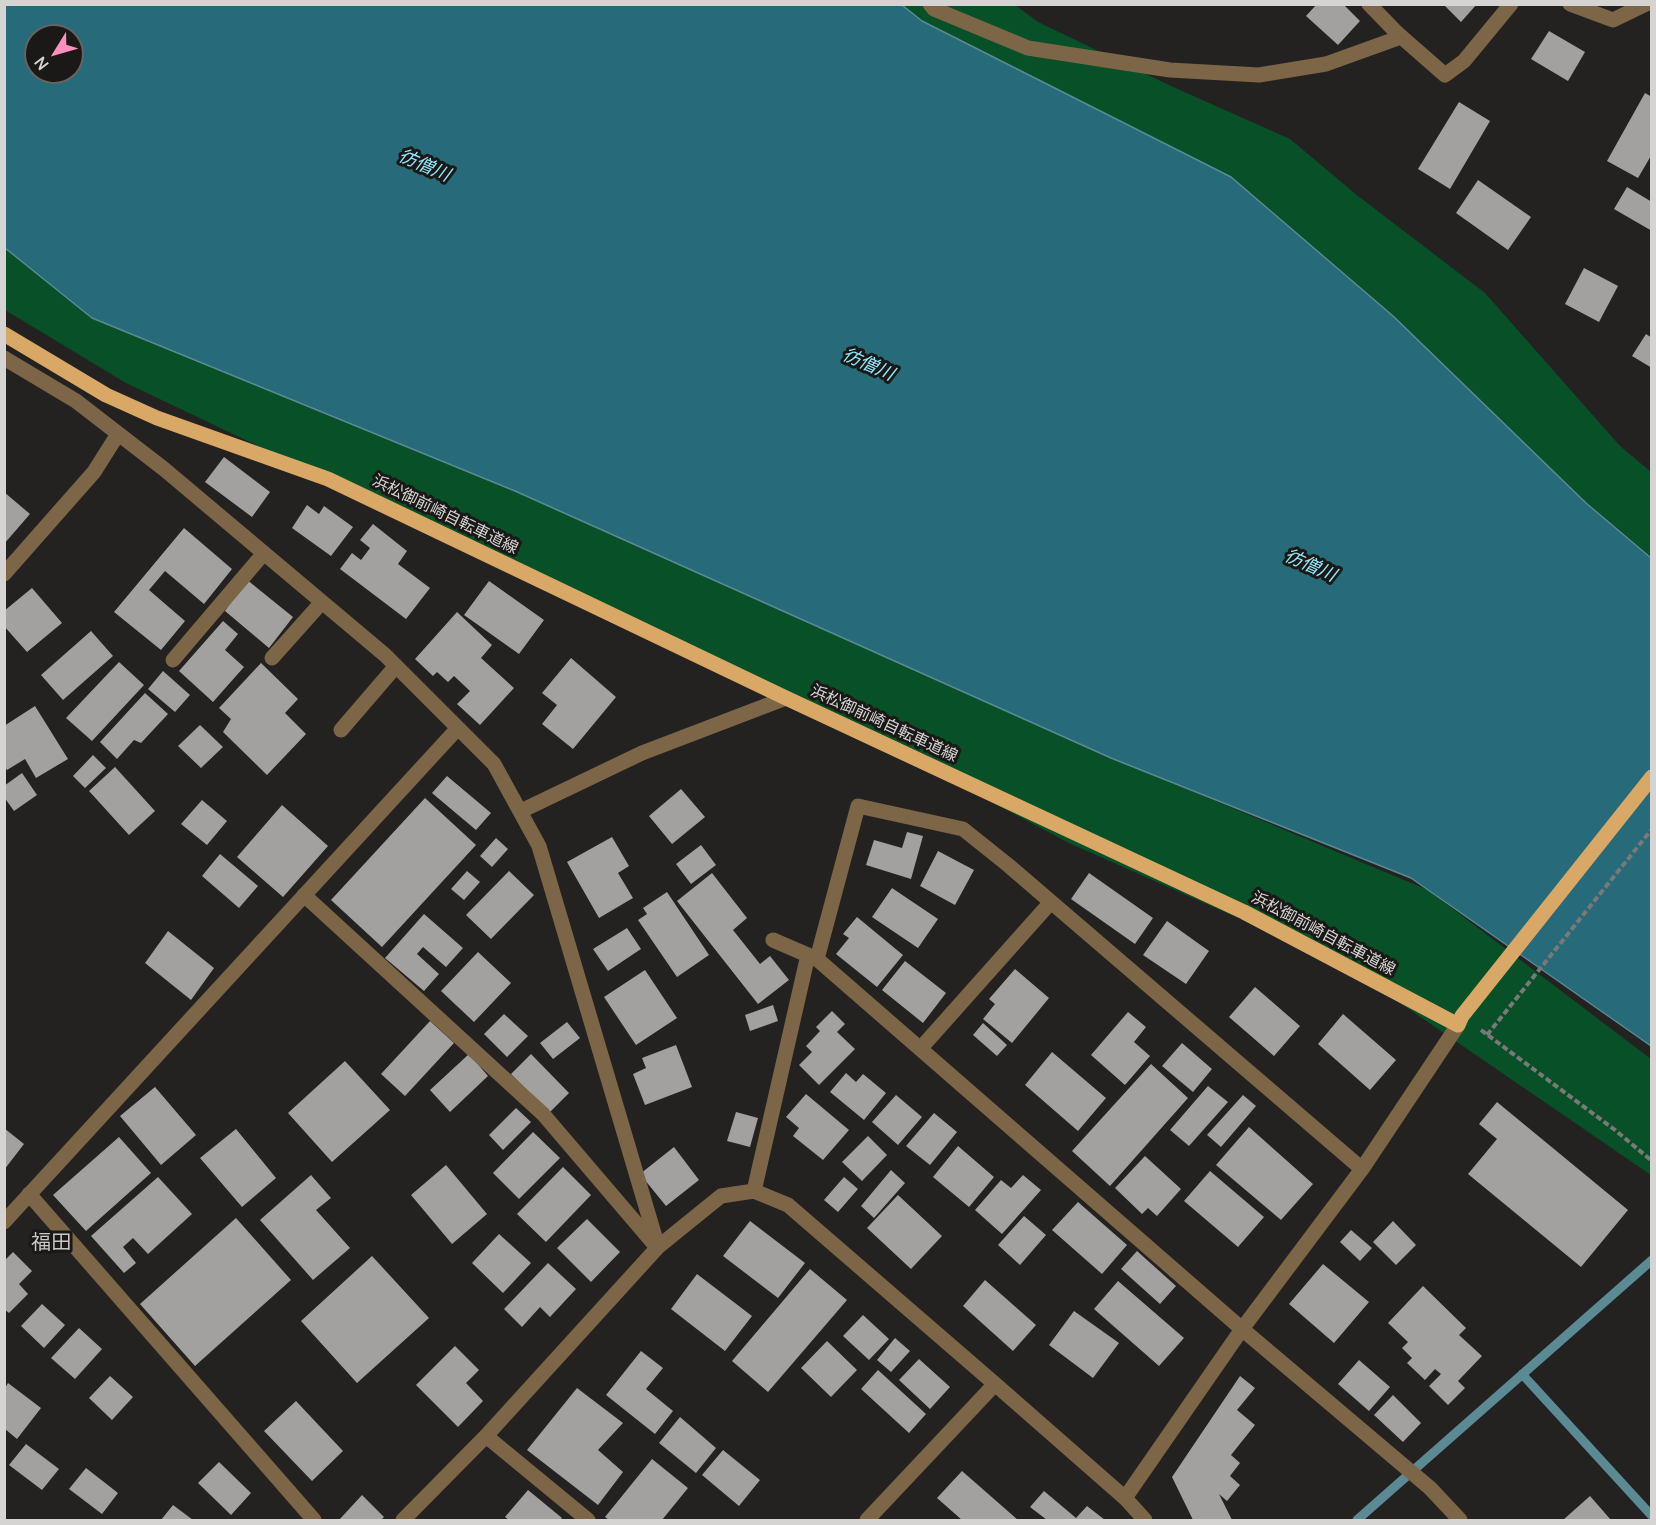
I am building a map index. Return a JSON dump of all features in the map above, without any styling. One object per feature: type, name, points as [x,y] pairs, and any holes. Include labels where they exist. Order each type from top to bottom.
[{"type":"main road","name":"浜松御前崎自転車道線","points":[[4,334],[106,395],[157,418],[328,479],[786,698],[1244,912],[1460,1020]]},
{"type":"main road","points":[[1460,1020],[1652,777]]},
{"type":"street","points":[[930,4],[934,9],[1028,48],[1170,70],[1259,75],[1326,64],[1401,36]]},
{"type":"street","points":[[1369,4],[1445,75],[1464,61],[1511,4]]},
{"type":"street","points":[[1570,4],[1613,20],[1646,4]]},
{"type":"street","points":[[4,358],[76,401],[164,469],[385,655],[494,764],[539,846],[658,1248]]},
{"type":"street","points":[[4,574],[94,472],[118,434]]},
{"type":"street","points":[[173,660],[264,554]]},
{"type":"street","points":[[272,658],[322,602]]},
{"type":"street","points":[[341,730],[396,666]]},
{"type":"street","points":[[521,811],[642,753],[786,698]]},
{"type":"street","points":[[4,1222],[459,728]]},
{"type":"street","points":[[754,1191],[813,957],[858,806],[963,829],[1362,1169]]},
{"type":"street","points":[[304,895],[543,1114],[658,1248]]},
{"type":"street","points":[[920,1049],[1051,903]]},
{"type":"street","points":[[773,940],[813,957],[1242,1329],[1430,1488],[1460,1521]]},
{"type":"street","points":[[1125,1498],[1242,1329],[1362,1169],[1460,1020]]},
{"type":"street","points":[[403,1521],[486,1436],[658,1248],[721,1196],[754,1191],[788,1205],[1125,1498],[1145,1521]]},
{"type":"street","points":[[29,1194],[314,1521]]},
{"type":"street","points":[[867,1521],[995,1384]]},
{"type":"street","points":[[486,1436],[588,1521]]},
{"type":"path","points":[[1487,1035],[1652,829]]},
{"type":"path","points":[[1460,1020],[1487,1035],[1615,1130],[1652,1161]]},
{"type":"green space","points":[[899,5],[1015,5],[1038,22],[1171,86],[1290,139],[1358,196],[1485,293],[1620,446],[1651,472],[1651,558],[1586,503],[990,84]]},
{"type":"green space","points":[[5,244],[1163,779],[1428,890],[1651,1059],[1651,1175],[1346,966],[1069,843],[867,736],[126,383],[5,310]]},
{"type":"water","name":"彷僧川","points":[[4,5],[902,5],[922,21],[1231,177],[1393,316],[1586,503],[1651,558],[1651,1046],[1411,878],[1111,758],[515,491],[92,318],[5,248]]},
{"type":"building","points":[[1317,4],[1343,4],[1360,21],[1338,45],[1306,16]]},
{"type":"building","points":[[1443,4],[1477,4],[1461,22]]},
{"type":"building","points":[[1549,31],[1585,52],[1568,81],[1531,59]]},
{"type":"building","points":[[1645,93],[1652,97],[1652,154],[1638,178],[1607,161]]},
{"type":"building","points":[[1459,102],[1490,121],[1450,189],[1418,169]]},
{"type":"building","points":[[1478,180],[1531,217],[1508,250],[1456,213]]},
{"type":"building","points":[[1627,187],[1652,202],[1652,231],[1614,209]]},
{"type":"building","points":[[1584,268],[1618,286],[1599,322],[1565,304]]},
{"type":"building","points":[[1646,334],[1652,338],[1652,368],[1632,356]]},
{"type":"building","points":[[224,457],[270,492],[252,517],[205,482]]},
{"type":"building","points":[[4,492],[30,514],[4,544]]},
{"type":"building","points":[[307,505],[319,514],[324,506],[353,527],[331,556],[292,528]]},
{"type":"building","points":[[373,524],[407,551],[398,564],[430,588],[406,619],[340,569],[352,553],[361,560],[370,548],[360,540]]},
{"type":"building","points":[[184,528],[232,569],[204,604],[165,571],[149,590],[185,621],[161,650],[114,612]]},
{"type":"building","points":[[246,579],[293,617],[269,648],[225,611]]},
{"type":"building","points":[[489,581],[544,620],[519,654],[464,615]]},
{"type":"building","points":[[32,588],[62,623],[27,652],[4,626],[4,611]]},
{"type":"building","points":[[457,612],[492,645],[481,658],[514,688],[480,725],[457,704],[470,691],[454,676],[448,682],[437,672],[433,676],[415,659]]},
{"type":"building","points":[[223,621],[238,634],[225,650],[244,667],[213,702],[179,671]]},
{"type":"building","points":[[91,631],[113,656],[63,700],[41,675]]},
{"type":"building","points":[[571,658],[616,697],[573,749],[542,724],[557,705],[542,693]]},
{"type":"building","points":[[119,662],[144,685],[92,741],[66,718]]},
{"type":"building","points":[[261,663],[298,699],[285,713],[306,734],[267,775],[223,732],[231,719],[219,708]]},
{"type":"building","points":[[163,671],[190,695],[175,712],[148,689]]},
{"type":"building","points":[[145,693],[168,714],[141,743],[134,740],[117,759],[100,742]]},
{"type":"building","points":[[35,706],[68,759],[36,778],[25,759],[7,770],[4,766],[4,726]]},
{"type":"building","points":[[200,725],[223,747],[201,768],[178,746]]},
{"type":"building","points":[[93,755],[106,768],[85,788],[73,776]]},
{"type":"building","points":[[115,767],[155,811],[129,835],[89,791]]},
{"type":"building","points":[[22,773],[37,795],[14,811],[4,797],[4,786]]},
{"type":"building","points":[[447,776],[491,813],[476,830],[432,793]]},
{"type":"building","points":[[681,789],[705,817],[672,844],[649,816]]},
{"type":"building","points":[[425,798],[476,845],[382,947],[331,900]]},
{"type":"building","points":[[202,800],[227,821],[207,845],[181,824]]},
{"type":"building","points":[[282,805],[328,846],[283,897],[237,857]]},
{"type":"building","points":[[907,832],[923,836],[911,879],[866,865],[874,840],[902,848]]},
{"type":"building","points":[[612,837],[629,866],[618,873],[633,898],[599,918],[567,862]]},
{"type":"building","points":[[496,838],[508,849],[492,867],[480,856]]},
{"type":"building","points":[[701,845],[716,865],[691,884],[676,864]]},
{"type":"building","points":[[938,851],[974,870],[955,905],[920,886]]},
{"type":"building","points":[[220,854],[258,886],[239,908],[202,876]]},
{"type":"building","points":[[467,871],[480,882],[464,900],[451,889]]},
{"type":"building","points":[[509,871],[534,895],[491,939],[466,915]]},
{"type":"building","points":[[712,873],[747,918],[733,930],[760,964],[770,956],[789,980],[758,1004],[677,901]]},
{"type":"building","points":[[1089,873],[1153,918],[1135,944],[1071,899]]},
{"type":"building","points":[[892,888],[938,919],[918,948],[872,917]]},
{"type":"building","points":[[667,892],[709,955],[677,977],[638,920],[647,914],[643,908]]},
{"type":"building","points":[[424,914],[463,948],[446,967],[423,947],[417,954],[439,974],[424,991],[385,958]]},
{"type":"building","points":[[857,917],[903,955],[877,987],[836,954],[849,938],[843,934]]},
{"type":"building","points":[[1167,921],[1209,951],[1186,984],[1143,955]]},
{"type":"building","points":[[627,928],[641,949],[608,971],[593,949]]},
{"type":"building","points":[[168,931],[214,968],[191,1000],[145,963]]},
{"type":"building","points":[[478,952],[511,983],[474,1022],[441,991]]},
{"type":"building","points":[[905,961],[946,993],[923,1023],[882,990]]},
{"type":"building","points":[[1015,969],[1049,998],[1012,1043],[983,1019],[995,1004],[989,999]]},
{"type":"building","points":[[645,970],[677,1018],[636,1045],[604,997]]},
{"type":"building","points":[[1255,987],[1300,1026],[1274,1056],[1229,1017]]},
{"type":"building","points":[[773,1005],[778,1021],[750,1031],[745,1015]]},
{"type":"building","points":[[832,1011],[845,1024],[837,1032],[855,1049],[819,1085],[799,1065],[812,1052],[806,1046],[820,1031],[816,1027]]},
{"type":"building","points":[[1128,1012],[1146,1027],[1134,1042],[1150,1056],[1125,1085],[1091,1055]]},
{"type":"building","points":[[504,1014],[528,1036],[507,1057],[484,1034]]},
{"type":"building","points":[[1343,1014],[1396,1060],[1370,1090],[1318,1044]]},
{"type":"building","points":[[430,1021],[454,1043],[405,1096],[381,1074]]},
{"type":"building","points":[[567,1022],[580,1038],[553,1059],[540,1043]]},
{"type":"building","points":[[983,1023],[1007,1045],[997,1056],[973,1035]]},
{"type":"building","points":[[1182,1043],[1212,1069],[1193,1092],[1162,1066]]},
{"type":"building","points":[[676,1045],[692,1087],[645,1105],[633,1074],[646,1068],[642,1058]]},
{"type":"building","points":[[1052,1052],[1106,1098],[1078,1131],[1025,1085]]},
{"type":"building","points":[[469,1054],[488,1076],[450,1112],[430,1090]]},
{"type":"building","points":[[531,1054],[569,1093],[549,1113],[511,1074]]},
{"type":"building","points":[[345,1061],[390,1110],[332,1162],[288,1113]]},
{"type":"building","points":[[1151,1064],[1188,1098],[1110,1186],[1072,1151]]},
{"type":"building","points":[[846,1073],[856,1082],[863,1074],[886,1093],[864,1120],[830,1092]]},
{"type":"building","points":[[1208,1086],[1228,1102],[1189,1146],[1170,1130]]},
{"type":"building","points":[[155,1087],[196,1135],[161,1165],[120,1116]]},
{"type":"building","points":[[806,1094],[849,1130],[823,1160],[793,1136],[799,1128],[786,1117]]},
{"type":"building","points":[[896,1095],[922,1117],[898,1145],[872,1122]]},
{"type":"building","points":[[1243,1095],[1256,1106],[1221,1147],[1207,1135]]},
{"type":"building","points":[[1497,1102],[1628,1210],[1581,1267],[1468,1174],[1497,1139],[1479,1124]]},
{"type":"building","points":[[516,1108],[531,1122],[503,1150],[489,1135]]},
{"type":"building","points":[[736,1112],[758,1118],[750,1147],[727,1141]]},
{"type":"building","points":[[934,1113],[957,1132],[930,1165],[906,1146]]},
{"type":"building","points":[[1249,1127],[1313,1184],[1281,1220],[1216,1165]]},
{"type":"building","points":[[4,1128],[24,1144],[4,1170]]},
{"type":"building","points":[[236,1129],[276,1178],[242,1207],[200,1158]]},
{"type":"building","points":[[533,1132],[560,1158],[519,1199],[493,1173]]},
{"type":"building","points":[[868,1136],[887,1155],[862,1181],[842,1162]]},
{"type":"building","points":[[119,1137],[151,1173],[86,1231],[53,1195]]},
{"type":"building","points":[[958,1146],[994,1177],[969,1207],[933,1177]]},
{"type":"building","points":[[674,1147],[699,1180],[666,1206],[640,1174]]},
{"type":"building","points":[[1145,1156],[1181,1189],[1157,1216],[1148,1208],[1142,1214],[1115,1188]]},
{"type":"building","points":[[446,1165],[487,1214],[452,1244],[411,1195]]},
{"type":"building","points":[[563,1167],[591,1195],[546,1242],[517,1214]]},
{"type":"building","points":[[891,1170],[905,1183],[874,1218],[861,1206]]},
{"type":"building","points":[[1210,1171],[1264,1217],[1238,1247],[1184,1201]]},
{"type":"building","points":[[311,1175],[331,1198],[316,1210],[350,1248],[313,1280],[260,1220]]},
{"type":"building","points":[[1023,1175],[1041,1190],[1002,1234],[975,1210],[1001,1180],[1011,1188]]},
{"type":"building","points":[[158,1177],[192,1214],[148,1254],[133,1238],[123,1247],[136,1263],[124,1273],[91,1236]]},
{"type":"building","points":[[844,1177],[858,1189],[838,1212],[824,1200]]},
{"type":"building","points":[[898,1195],[942,1236],[911,1269],[867,1228]]},
{"type":"building","points":[[1078,1202],[1127,1245],[1102,1274],[1052,1230]]},
{"type":"building","points":[[1024,1216],[1046,1235],[1020,1265],[998,1245]]},
{"type":"building","points":[[236,1218],[291,1280],[195,1366],[140,1304]]},
{"type":"building","points":[[587,1219],[620,1252],[591,1282],[557,1248]]},
{"type":"building","points":[[750,1221],[805,1263],[778,1298],[723,1256]]},
{"type":"building","points":[[1393,1221],[1416,1245],[1396,1265],[1373,1242]]},
{"type":"building","points":[[1351,1230],[1372,1248],[1360,1261],[1340,1242]]},
{"type":"building","points":[[499,1234],[531,1263],[503,1293],[472,1263]]},
{"type":"building","points":[[1137,1251],[1176,1286],[1160,1304],[1121,1269]]},
{"type":"building","points":[[13,1252],[32,1271],[19,1284],[28,1294],[9,1313],[4,1309],[4,1261]]},
{"type":"building","points":[[372,1256],[429,1318],[357,1383],[301,1321]]},
{"type":"building","points":[[548,1263],[576,1289],[550,1317],[540,1307],[522,1327],[504,1309]]},
{"type":"building","points":[[1323,1264],[1369,1302],[1334,1343],[1289,1304]]},
{"type":"building","points":[[810,1269],[847,1300],[768,1392],[732,1361]]},
{"type":"building","points":[[697,1274],[752,1316],[725,1351],[671,1309]]},
{"type":"building","points":[[985,1280],[1036,1325],[1013,1351],[963,1306]]},
{"type":"building","points":[[1118,1281],[1184,1338],[1159,1366],[1094,1309]]},
{"type":"building","points":[[1423,1286],[1466,1328],[1459,1335],[1482,1356],[1458,1381],[1465,1388],[1448,1405],[1429,1386],[1441,1374],[1435,1369],[1425,1380],[1407,1363],[1412,1358],[1402,1348],[1408,1342],[1388,1323]]},
{"type":"building","points":[[42,1304],[65,1325],[44,1348],[21,1326]]},
{"type":"building","points":[[1074,1311],[1119,1343],[1093,1378],[1049,1345]]},
{"type":"building","points":[[863,1315],[889,1339],[869,1360],[843,1336]]},
{"type":"building","points":[[79,1328],[102,1349],[75,1379],[51,1358]]},
{"type":"building","points":[[895,1338],[910,1351],[891,1372],[877,1360]]},
{"type":"building","points":[[827,1341],[857,1370],[831,1397],[801,1368]]},
{"type":"building","points":[[455,1346],[479,1370],[466,1383],[483,1401],[458,1427],[416,1385]]},
{"type":"building","points":[[641,1351],[663,1368],[646,1389],[673,1411],[655,1434],[606,1395]]},
{"type":"building","points":[[919,1359],[950,1387],[930,1409],[899,1380]]},
{"type":"building","points":[[1359,1360],[1390,1387],[1369,1411],[1338,1384]]},
{"type":"building","points":[[878,1370],[926,1414],[909,1433],[861,1389]]},
{"type":"building","points":[[110,1376],[133,1397],[112,1420],[89,1398]]},
{"type":"building","points":[[1240,1376],[1255,1388],[1237,1410],[1255,1425],[1231,1455],[1240,1463],[1230,1476],[1240,1485],[1227,1501],[1219,1494],[1232,1520],[1193,1520],[1172,1477]]},
{"type":"building","points":[[8,1383],[41,1408],[17,1439],[5,1429],[5,1388]]},
{"type":"building","points":[[577,1388],[623,1423],[598,1450],[623,1472],[598,1505],[527,1450]]},
{"type":"building","points":[[1393,1395],[1421,1423],[1403,1442],[1374,1415]]},
{"type":"building","points":[[296,1401],[343,1451],[312,1481],[264,1431]]},
{"type":"building","points":[[680,1417],[716,1448],[696,1473],[659,1443]]},
{"type":"building","points":[[26,1444],[59,1469],[42,1490],[9,1465]]},
{"type":"building","points":[[723,1450],[760,1480],[739,1506],[702,1475]]},
{"type":"building","points":[[652,1459],[688,1488],[662,1520],[609,1520],[605,1517]]},
{"type":"building","points":[[219,1462],[251,1493],[231,1515],[198,1483]]},
{"type":"building","points":[[86,1468],[118,1493],[102,1514],[69,1489]]},
{"type":"building","points":[[962,1471],[1018,1520],[962,1520],[937,1498]]},
{"type":"building","points":[[528,1490],[562,1518],[560,1520],[509,1520],[505,1517]]},
{"type":"building","points":[[1044,1491],[1076,1518],[1087,1506],[1105,1520],[1047,1520],[1030,1507]]},
{"type":"building","points":[[362,1495],[384,1517],[381,1520],[339,1520]]},
{"type":"building","points":[[1590,1496],[1611,1520],[1563,1520]]},
{"type":"building","points":[[173,1505],[193,1520],[161,1520]]},
{"type":"waterway","points":[[1357,1520],[1652,1260]]},
{"type":"waterway","points":[[1522,1374],[1652,1516]]},
{"type":"district","name":"福田","points":[[51,1243]]}]
